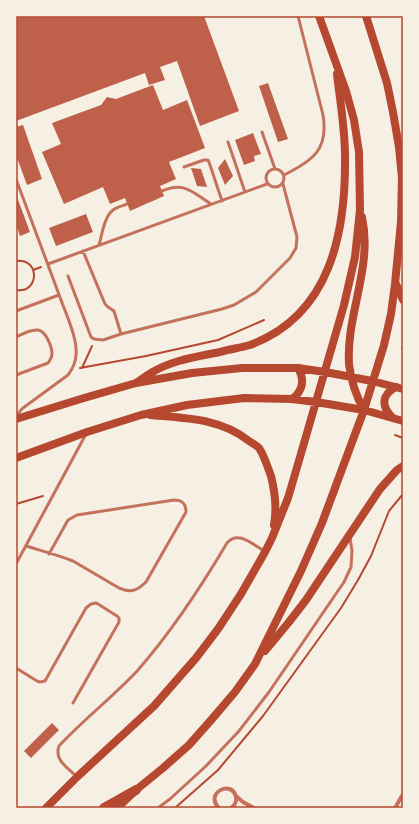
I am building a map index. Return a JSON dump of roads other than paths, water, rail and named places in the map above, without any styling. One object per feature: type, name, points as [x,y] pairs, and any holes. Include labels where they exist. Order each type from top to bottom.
[{"type":"main road","points":[[46,808],[77,777],[154,706],[191,664],[241,594],[272,538],[290,491],[344,305],[355,257],[360,210],[359,152],[354,120],[336,61],[318,16]]},
{"type":"main road","points":[[255,664],[322,524],[364,410],[384,345],[391,314],[401,222],[402,178],[399,147],[387,83],[366,16]]},
{"type":"main road","points":[[136,383],[150,373],[181,360],[248,346],[266,338],[289,323],[303,309],[315,293],[325,276],[338,237],[344,186],[345,155],[336,61]]},
{"type":"main road","points":[[360,210],[364,226],[364,260],[350,338],[349,364],[356,394],[364,410]]},
{"type":"main road","points":[[395,284],[403,300]]},
{"type":"main road","points":[[292,399],[298,393],[302,385],[302,376],[298,368]]},
{"type":"main road","points":[[16,419],[136,383],[192,373],[235,369],[298,368],[372,381],[400,388]]},
{"type":"main road","points":[[393,418],[388,414],[384,401],[390,390],[400,388]]},
{"type":"main road","points":[[16,458],[87,432],[141,415],[187,405],[244,398],[292,399],[316,402],[364,410],[403,421]]},
{"type":"main road","points":[[141,415],[209,422],[227,427],[244,436],[258,448],[267,464],[275,501],[275,520],[272,538]]},
{"type":"main road","points":[[117,808],[163,768],[198,734],[235,692],[255,664],[306,600],[380,489],[397,470],[403,466]]},
{"type":"main road","points":[[104,808],[136,790]]},
{"type":"street","points":[[215,808],[215,795],[217,792],[222,789],[228,789],[234,792],[235,795],[243,802],[254,808]]},
{"type":"street","points":[[395,808],[403,794]]},
{"type":"street","points":[[232,808],[236,803],[235,795]]},
{"type":"street","points":[[215,801],[219,808]]},
{"type":"lane","points":[[284,175],[309,160],[319,149],[323,141],[324,133],[323,115],[298,16]]},
{"type":"lane","points":[[262,132],[275,169]]},
{"type":"lane","points":[[228,142],[245,192]]},
{"type":"lane","points":[[184,167],[208,160],[222,201]]},
{"type":"lane","points":[[282,184],[275,188],[272,187],[267,184],[265,177],[266,173],[272,169],[279,170],[284,175]]},
{"type":"lane","points":[[68,276],[90,333],[94,339],[103,340],[234,305],[256,292],[293,254],[297,243],[297,237],[282,184],[284,175]]},
{"type":"lane","points":[[16,179],[75,339],[76,348],[76,356],[72,369],[68,375],[23,408],[16,419]]},
{"type":"lane","points":[[48,264],[267,184]]},
{"type":"lane","points":[[162,191],[170,188],[181,187],[211,204]]},
{"type":"lane","points":[[99,245],[106,219],[109,214],[117,207],[127,204]]},
{"type":"lane","points":[[83,251],[105,304],[114,311],[121,334]]},
{"type":"lane","points":[[16,311],[59,295]]},
{"type":"lane","points":[[16,337],[33,330],[45,333],[52,355],[48,363],[16,375]]},
{"type":"lane","points":[[16,564],[87,432]]},
{"type":"lane","points":[[26,546],[49,554],[73,561],[119,588],[133,591],[140,588],[146,582],[186,512],[186,507],[184,502],[174,500],[77,515],[68,520],[49,554]]},
{"type":"lane","points":[[158,808],[206,766],[239,731],[269,692],[344,582],[351,567],[352,551],[349,535]]},
{"type":"lane","points":[[77,777],[60,760],[58,756],[60,746],[138,670],[185,609],[230,539],[240,537],[265,552]]},
{"type":"lane","points":[[16,668],[37,681],[45,681],[86,608],[90,604],[96,603],[119,618],[119,622],[73,703]]}]
